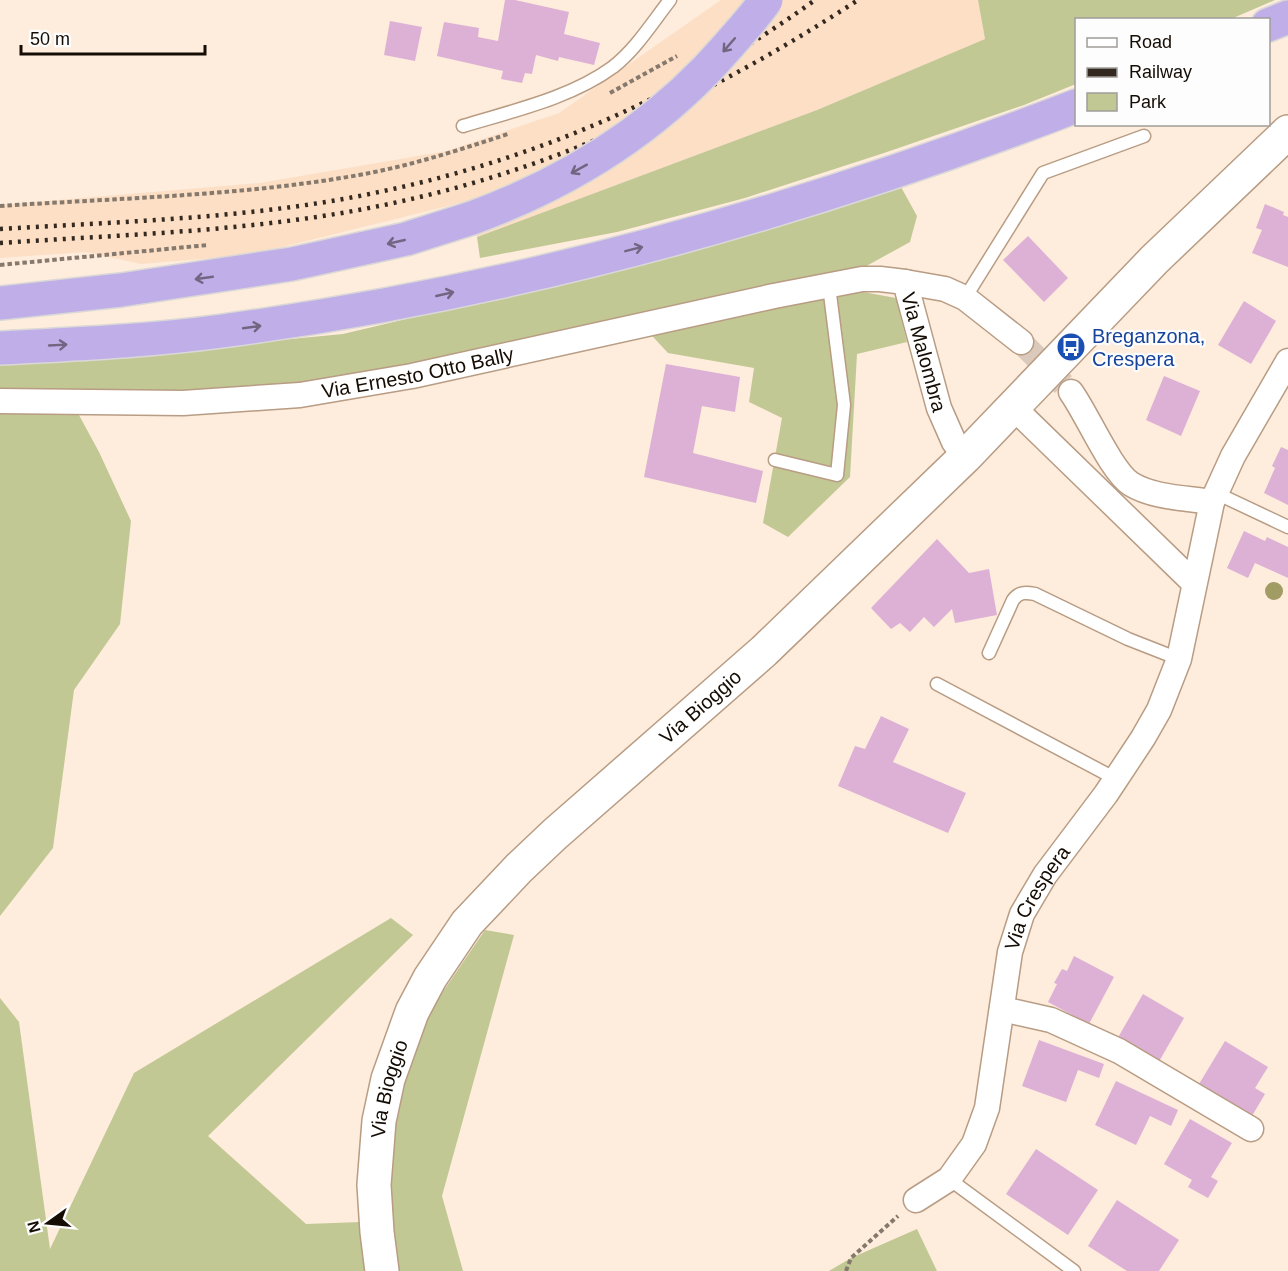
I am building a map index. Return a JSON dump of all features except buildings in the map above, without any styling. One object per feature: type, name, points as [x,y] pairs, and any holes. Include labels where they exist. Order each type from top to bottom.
[{"type":"highway","points":[[0,303],[121,290],[281,266],[406,239],[506,206],[590,163],[634,133],[696,81],[766,0]]},
{"type":"highway","points":[[1270,26],[1288,17]]},
{"type":"highway","points":[[0,348],[105,343],[220,332],[420,299],[542,272],[758,214],[881,176],[1075,107]]},
{"type":"main road","name":"Via Bioggio","points":[[382,1271],[376,1232],[374,1185],[379,1121],[388,1079],[399,1045],[421,995],[447,949],[467,923],[519,868],[764,651],[965,457],[1191,223],[1288,117]]},
{"type":"main road","name":"Via Bioggio","points":[[1191,223],[1288,132]]},
{"type":"street","name":"Via Malombra","points":[[829,286],[862,279],[905,282],[939,408],[954,442],[965,457]]},
{"type":"street","points":[[905,282],[945,289],[965,298],[1021,342]]},
{"type":"street","name":"Via Ernesto Otto Bally","points":[[0,401],[183,403],[300,395],[412,376],[774,296],[829,286]]},
{"type":"street","name":"Via Crespera","points":[[916,1200],[949,1179],[974,1144],[987,1108],[1010,952],[1022,914],[1045,875],[1116,779],[1159,710],[1179,659],[1214,497],[1233,456],[1288,361]]},
{"type":"street","points":[[1071,392],[1125,479],[1141,489],[1154,492],[1214,497]]},
{"type":"street","points":[[1014,408],[1194,584]]},
{"type":"street","points":[[1002,1009],[1051,1020],[1119,1051],[1251,1129]]},
{"type":"lane","points":[[463,126],[549,99],[598,76],[614,66],[629,52],[670,0]]},
{"type":"lane","points":[[965,298],[1044,173],[1144,136]]},
{"type":"lane","points":[[775,460],[837,475],[844,405],[829,286]]},
{"type":"lane","points":[[1214,497],[1288,527]]},
{"type":"lane","points":[[990,653],[1013,600],[1018,594],[1027,592],[1128,639],[1179,659]]},
{"type":"lane","points":[[937,684],[1116,779]]},
{"type":"lane","points":[[949,1179],[1074,1271]]},
{"type":"path","points":[[602,97],[681,54]]},
{"type":"path","points":[[0,206],[258,189],[360,175],[432,158],[518,131]]},
{"type":"path","points":[[0,265],[212,245]]},
{"type":"path","points":[[846,1271],[851,1258],[916,1200]]},
{"type":"shaded area","points":[[721,0],[978,0],[985,39],[817,110],[477,237],[464,202],[250,255],[141,264],[86,252],[0,258],[0,205],[260,183],[447,151],[559,113]]},
{"type":"green space","points":[[978,0],[1275,0],[1233,18],[1075,18],[1075,84],[1024,105],[745,198],[617,232],[480,258],[477,237],[817,110],[985,39]]},
{"type":"green space","points":[[901,187],[917,216],[910,242],[830,286],[896,298],[907,342],[857,354],[850,477],[788,537],[763,523],[782,418],[749,402],[754,368],[668,353],[643,326],[413,378],[73,404],[99,452],[131,521],[120,624],[74,690],[53,848],[0,916],[0,360],[72,360],[343,334],[704,248]]},
{"type":"green space","points":[[391,918],[413,935],[208,1136],[306,1224],[388,1221],[393,1116],[429,1012],[485,930],[514,935],[442,1196],[463,1271],[0,1271],[0,998],[19,1022],[50,1249],[134,1073]]},
{"type":"green space","points":[[917,1229],[937,1271],[829,1271],[851,1258]]},
{"type":"tunnel","points":[[1021,342],[1071,392]]},
{"type":"railway","points":[[0,229],[172,219],[301,206],[407,186],[470,169],[531,150],[649,100],[761,37],[815,0]]},
{"type":"railway","points":[[0,243],[150,234],[300,219],[349,212],[460,187],[579,147],[637,122],[750,65],[805,34],[858,0]]},
{"type":"place","name":"Breganzona, Crespera","points":[[1071,347]]}]
